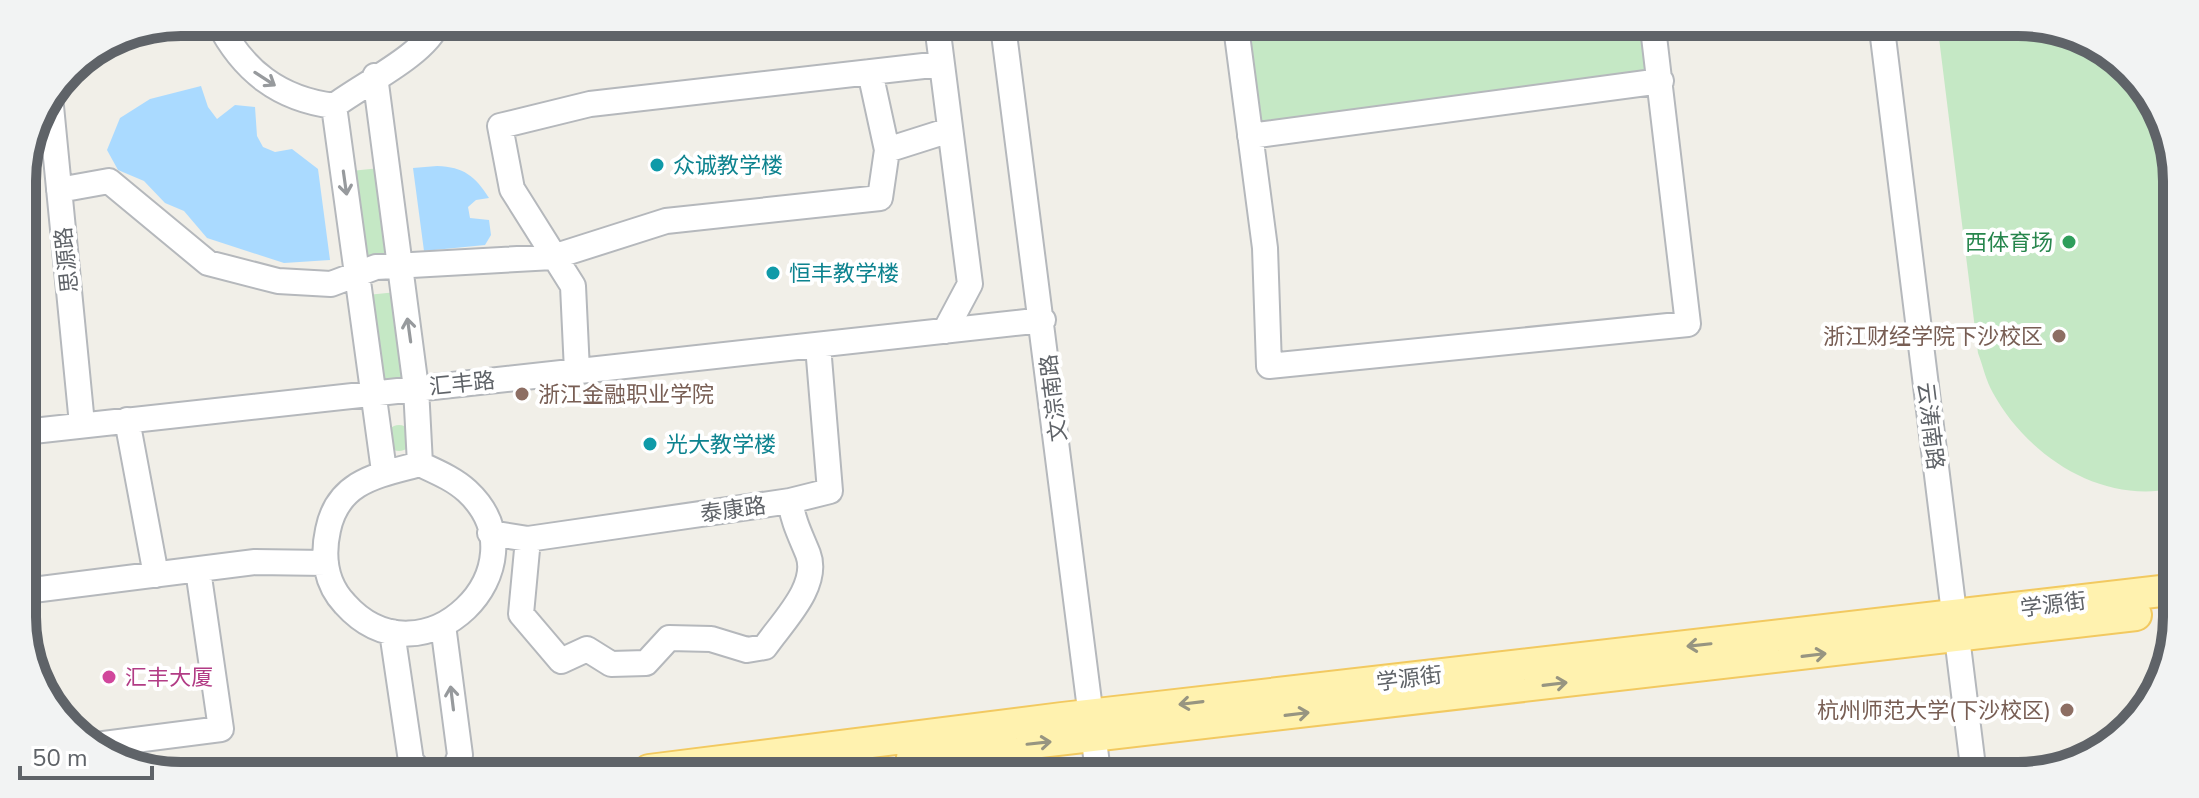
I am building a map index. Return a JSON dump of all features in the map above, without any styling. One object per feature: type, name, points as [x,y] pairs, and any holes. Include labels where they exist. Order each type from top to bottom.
[{"type":"main road","name":"学源街","points":[[730,762],[1092,726],[1956,627],[2163,591]]},
{"type":"main road","points":[[1956,627],[2163,610]]},
{"type":"main road","points":[[848,762],[1092,726]]},
{"type":"street","points":[[225,36],[235,54],[248,68],[290,94],[312,103],[334,106],[375,76],[402,62],[432,36]]},
{"type":"street","points":[[938,36],[970,284],[945,331]]},
{"type":"street","name":"文淙南路","points":[[1004,36],[1043,320],[1097,762]]},
{"type":"street","points":[[1237,36],[1265,248],[1269,366],[1688,324],[1654,36]]},
{"type":"street","name":"云涛南路","points":[[1883,36],[1972,762]]},
{"type":"street","points":[[577,371],[573,286],[512,189],[500,126],[590,104],[941,64]]},
{"type":"street","points":[[59,190],[109,181],[208,263],[278,281],[331,284],[376,267],[553,257],[666,221],[880,198],[887,150],[870,72]]},
{"type":"street","points":[[375,76],[416,388],[420,464]]},
{"type":"street","points":[[1250,136],[1661,81]]},
{"type":"street","points":[[334,106],[384,471]]},
{"type":"street","name":"思源路","points":[[52,115],[82,424]]},
{"type":"street","points":[[887,150],[950,130]]},
{"type":"street","name":"汇丰路","points":[[36,430],[1043,320]]},
{"type":"street","name":"泰康路","points":[[490,533],[528,539],[790,501],[830,491],[818,346]]},
{"type":"street","points":[[127,420],[156,575]]},
{"type":"street","points":[[420,464],[452,479],[470,493],[483,512],[490,533],[492,558],[486,583],[472,605],[429,632],[392,632],[355,616],[338,596],[326,563],[324,547],[329,522],[342,499],[361,482],[384,471],[420,464]]},
{"type":"street","points":[[528,539],[521,614],[561,661],[587,649],[611,664],[646,663],[669,638],[711,639],[747,650],[765,647],[811,580],[809,556],[795,530],[790,501]]},
{"type":"street","points":[[36,590],[255,562],[326,563]]},
{"type":"street","points":[[110,743],[221,729],[198,570]]},
{"type":"street","points":[[443,625],[460,755],[458,762]]},
{"type":"street","points":[[392,632],[412,762]]},
{"type":"green space","points":[[1245,36],[1645,36],[1650,74],[1257,126]]},
{"type":"green space","name":"西体育场","points":[[1939,36],[2027,36],[2046,39],[2090,55],[2120,79],[2144,109],[2158,144],[2163,181],[2163,490],[2118,489],[2068,470],[2045,454],[2007,416],[1991,388],[1978,353]]},
{"type":"green space","points":[[380,168],[391,254],[363,258],[351,171]]},
{"type":"green space","points":[[397,292],[408,380],[378,384],[367,295]]},
{"type":"green space","points":[[399,425],[408,429],[412,438],[408,447],[399,451],[390,447],[386,438],[390,429]]},
{"type":"water","points":[[201,86],[208,107],[217,119],[235,105],[255,107],[257,136],[263,147],[275,152],[292,149],[318,169],[330,260],[284,263],[207,238],[184,211],[165,203],[144,181],[118,170],[107,150],[120,118],[150,99]]},
{"type":"water","points":[[413,168],[455,168],[468,174],[489,198],[476,200],[468,207],[470,218],[489,220],[491,235],[485,245],[424,251]]},
{"type":"place","name":"众诚教学楼","points":[[657,165]]},
{"type":"place","name":"西体育场","points":[[2069,242]]},
{"type":"place","name":"恒丰教学楼","points":[[773,273]]},
{"type":"place","name":"浙江财经学院下沙校区","points":[[2059,336]]},
{"type":"place","name":"浙江金融职业学院","points":[[522,394]]},
{"type":"place","name":"光大教学楼","points":[[650,444]]},
{"type":"place","name":"汇丰大厦","points":[[109,677]]},
{"type":"place","name":"杭州师范大学(下沙校区)","points":[[2067,710]]}]
